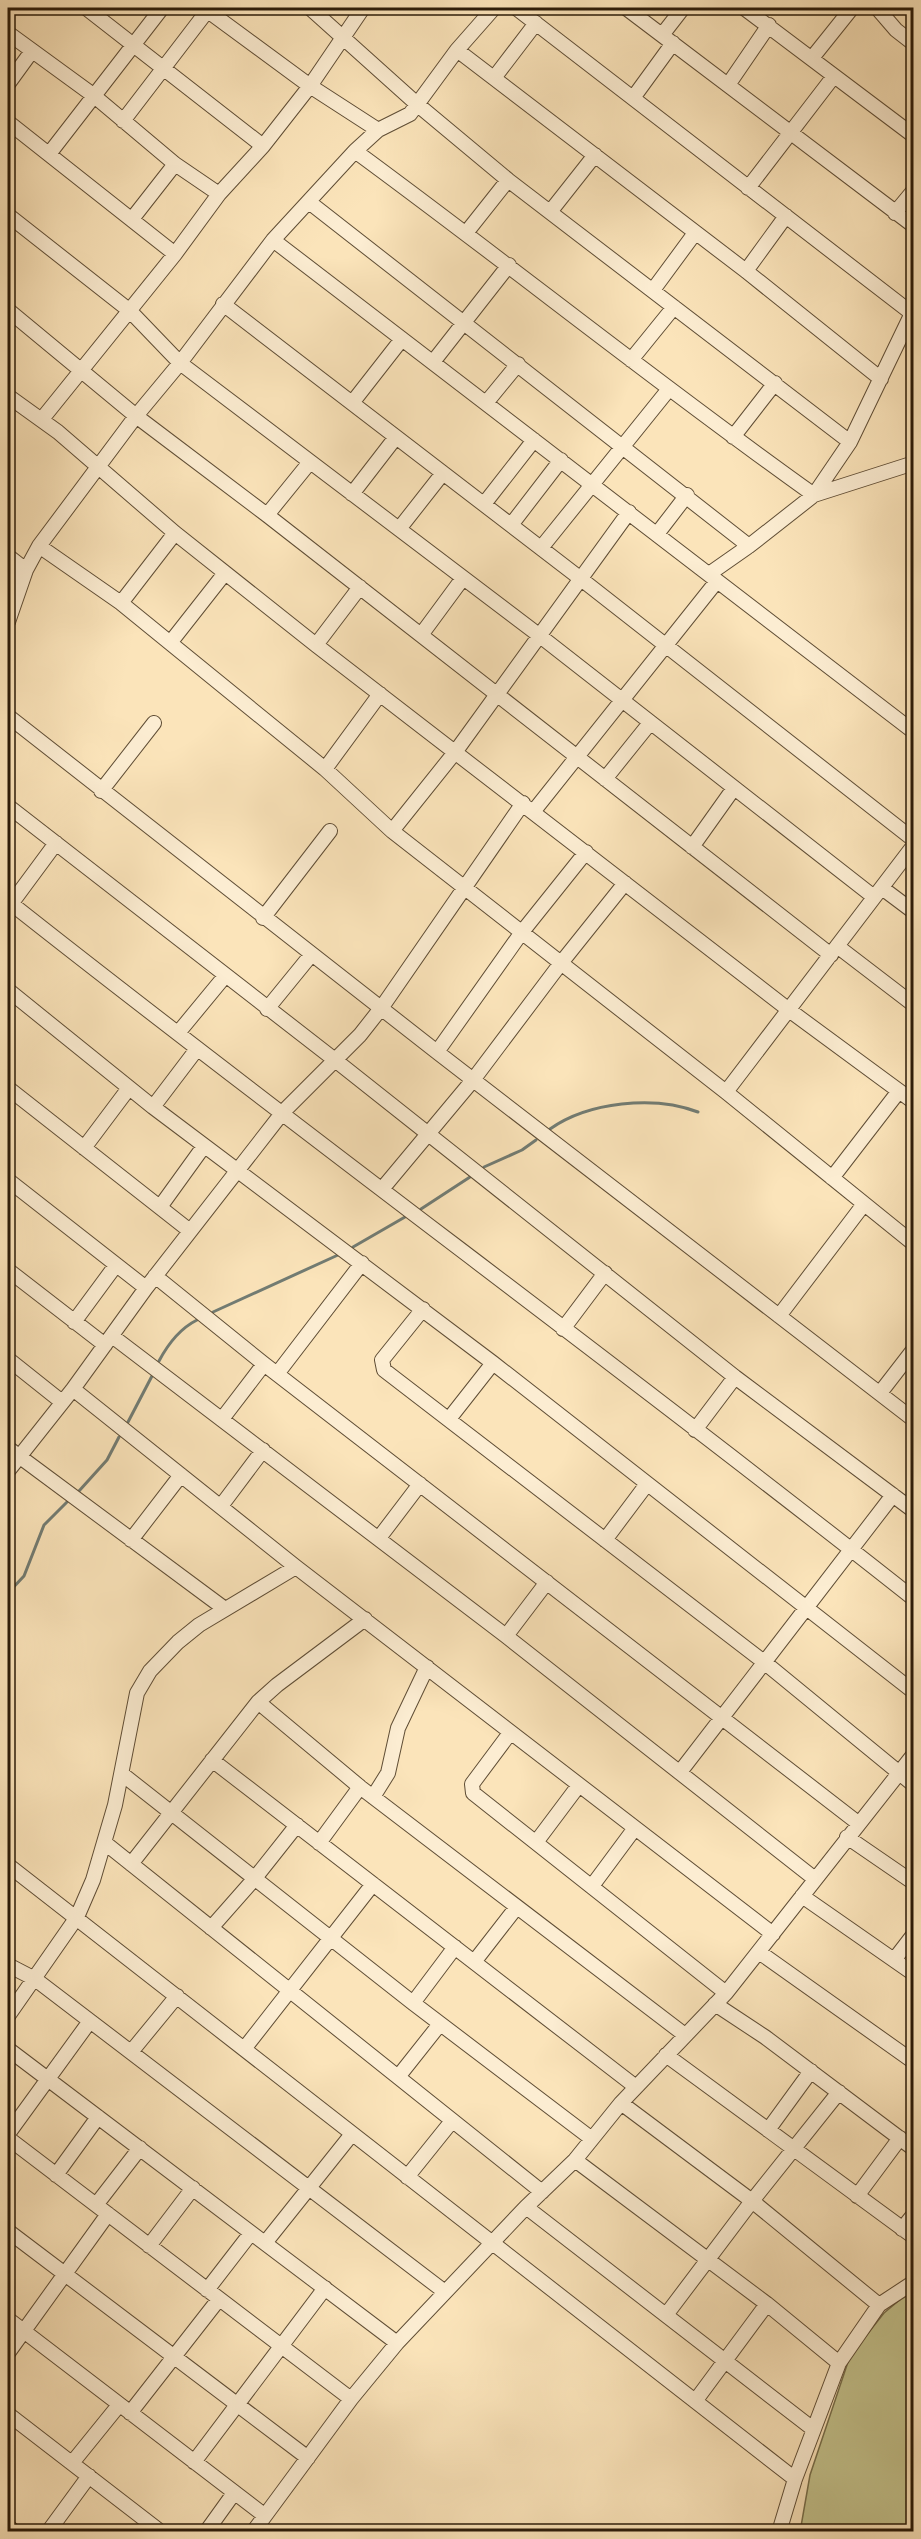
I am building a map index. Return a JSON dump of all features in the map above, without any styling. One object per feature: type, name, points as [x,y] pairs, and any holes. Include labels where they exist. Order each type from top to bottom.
[{"type":"street","points":[[86,8],[263,146]]},
{"type":"street","points":[[49,154],[162,8]]},
{"type":"street","points":[[310,8],[418,105],[508,180],[850,442]]},
{"type":"street","points":[[42,419],[176,254],[219,194],[263,146],[310,86],[342,35],[363,8]]},
{"type":"street","points":[[8,622],[26,570],[39,546],[136,416],[180,363],[273,240],[378,129],[401,119],[418,105],[457,50],[494,8]]},
{"type":"street","points":[[8,1471],[13,1452],[73,1389],[155,1276],[283,1112],[360,1035],[382,1007],[464,886],[528,808],[622,701],[666,646],[713,577],[814,495],[850,442],[912,312],[516,8]]},
{"type":"street","points":[[633,98],[668,39],[683,8]]},
{"type":"street","points":[[744,8],[914,136]]},
{"type":"street","points":[[812,57],[852,8]]},
{"type":"street","points":[[123,121],[206,9],[310,86],[378,129]]},
{"type":"street","points":[[631,9],[790,134],[914,226]]},
{"type":"street","points":[[882,9],[896,30],[914,44]]},
{"type":"street","points":[[494,78],[536,23]]},
{"type":"street","points":[[728,85],[768,25]]},
{"type":"street","points":[[8,33],[93,96],[175,164],[219,194]]},
{"type":"street","points":[[457,50],[746,271],[881,379]]},
{"type":"street","points":[[8,84],[32,51]]},
{"type":"street","points":[[748,188],[834,76]]},
{"type":"street","points":[[8,122],[176,254]]},
{"type":"street","points":[[355,151],[509,265],[733,437],[814,495]]},
{"type":"street","points":[[550,212],[595,155]]},
{"type":"street","points":[[132,219],[175,164]]},
{"type":"street","points":[[466,233],[508,180]]},
{"type":"street","points":[[895,213],[914,190]]},
{"type":"street","points":[[309,202],[687,495],[749,546]]},
{"type":"street","points":[[8,215],[130,311],[180,363],[540,636],[734,788],[878,892],[914,912]]},
{"type":"street","points":[[746,271],[786,216]]},
{"type":"street","points":[[653,290],[695,233]]},
{"type":"street","points":[[273,240],[914,732]]},
{"type":"street","points":[[433,362],[509,265]]},
{"type":"street","points":[[223,304],[581,579],[914,840]]},
{"type":"street","points":[[631,360],[674,306]]},
{"type":"street","points":[[8,310],[136,416],[267,514],[693,847],[914,1005]]},
{"type":"street","points":[[352,403],[402,339]]},
{"type":"street","points":[[486,403],[518,364]]},
{"type":"street","points":[[733,437],[775,383]]},
{"type":"street","points":[[541,548],[669,388]]},
{"type":"street","points":[[8,396],[42,419],[175,533],[316,645],[789,1010],[908,1094],[832,1178]]},
{"type":"street","points":[[352,494],[396,437]]},
{"type":"street","points":[[484,504],[534,440]]},
{"type":"street","points":[[511,525],[561,460]]},
{"type":"street","points":[[267,514],[310,462]]},
{"type":"street","points":[[814,495],[914,463]]},
{"type":"street","points":[[399,529],[443,472]]},
{"type":"street","points":[[657,534],[687,495]]},
{"type":"street","points":[[392,831],[456,751],[629,512]]},
{"type":"street","points":[[122,603],[175,533]]},
{"type":"street","points":[[39,546],[122,603],[325,769],[392,831],[726,1092],[914,1244]]},
{"type":"street","points":[[8,556],[26,570]]},
{"type":"street","points":[[8,580],[26,570]]},
{"type":"street","points":[[170,643],[225,573]]},
{"type":"street","points":[[421,634],[463,578]]},
{"type":"street","points":[[316,645],[360,587]]},
{"type":"street","points":[[325,769],[380,694]]},
{"type":"street","points":[[8,716],[263,918],[382,1007],[473,1080],[914,1420]]},
{"type":"street","points":[[101,790],[153,723]]},
{"type":"street","points":[[605,779],[650,723]]},
{"type":"street","points":[[693,847],[734,788]]},
{"type":"street","points":[[8,806],[428,1133],[735,1377],[914,1511]]},
{"type":"street","points":[[263,918],[330,831]]},
{"type":"street","points":[[56,843],[9,904],[99,975],[283,1112],[914,1599]]},
{"type":"street","points":[[726,1092],[914,845]]},
{"type":"street","points":[[437,1052],[522,932],[586,852]]},
{"type":"street","points":[[382,1189],[473,1080],[561,963],[625,883]]},
{"type":"street","points":[[267,1009],[311,955]]},
{"type":"street","points":[[177,1033],[225,976]]},
{"type":"street","points":[[8,990],[153,1107],[493,1363],[914,1692]]},
{"type":"street","points":[[153,1107],[197,1049]]},
{"type":"street","points":[[8,1088],[190,1231]]},
{"type":"street","points":[[84,1148],[129,1088]]},
{"type":"street","points":[[159,1207],[204,1146]]},
{"type":"street","points":[[8,1180],[146,1288]]},
{"type":"street","points":[[779,1316],[864,1204]]},
{"type":"street","points":[[277,1374],[362,1263]]},
{"type":"street","points":[[74,1322],[116,1265]]},
{"type":"street","points":[[8,1270],[74,1322],[109,1340],[222,1419],[506,1636],[815,1879]]},
{"type":"street","points":[[562,1329],[605,1274]]},
{"type":"street","points":[[155,1276],[264,1364],[858,1823]]},
{"type":"street","points":[[423,1310],[382,1360],[382,1365],[764,1662],[914,1785]]},
{"type":"street","points":[[880,1393],[914,1349]]},
{"type":"street","points":[[8,1359],[62,1402]]},
{"type":"street","points":[[449,1419],[493,1363]]},
{"type":"street","points":[[222,1419],[264,1364]]},
{"type":"street","points":[[695,1430],[735,1377]]},
{"type":"street","points":[[73,1389],[510,1733],[772,1934]]},
{"type":"street","points":[[220,1506],[263,1450]]},
{"type":"street","points":[[13,1452],[225,1609]]},
{"type":"street","points":[[131,1540],[181,1475]]},
{"type":"street","points":[[379,1538],[420,1484]]},
{"type":"street","points":[[605,1540],[647,1484]]},
{"type":"street","points":[[680,1772],[893,1496]]},
{"type":"street","points":[[8,2016],[77,1917],[93,1880],[105,1843],[122,1774],[129,1725],[137,1693],[150,1671],[178,1642],[225,1609],[296,1566]]},
{"type":"street","points":[[506,1636],[547,1582]]},
{"type":"street","points":[[131,1864],[258,1702],[365,1619]]},
{"type":"street","points":[[373,1797],[388,1773],[398,1728],[427,1667]]},
{"type":"street","points":[[258,1702],[360,1787],[685,2035]]},
{"type":"street","points":[[510,1733],[471,1787],[473,1792],[726,1993]]},
{"type":"street","points":[[253,2532],[351,2399],[397,2343],[491,2243],[574,2160],[621,2103],[726,1993],[914,1754]]},
{"type":"street","points":[[212,1760],[636,2087]]},
{"type":"street","points":[[122,1774],[440,2024],[592,2139]]},
{"type":"street","points":[[537,1841],[579,1785]]},
{"type":"street","points":[[320,1843],[360,1787]]},
{"type":"street","points":[[211,1928],[297,1825]]},
{"type":"street","points":[[592,1886],[635,1828]]},
{"type":"street","points":[[847,1837],[914,1883]]},
{"type":"street","points":[[105,1843],[542,2192]]},
{"type":"street","points":[[8,1865],[795,2479]]},
{"type":"street","points":[[244,2049],[373,1884]]},
{"type":"street","points":[[802,1896],[914,1974]]},
{"type":"street","points":[[474,1962],[516,1908]]},
{"type":"street","points":[[894,1960],[914,1934]]},
{"type":"street","points":[[413,2003],[455,1947]]},
{"type":"street","points":[[759,1952],[914,2062]]},
{"type":"street","points":[[8,1965],[35,1979],[445,2292]]},
{"type":"street","points":[[131,2052],[177,1996]]},
{"type":"street","points":[[716,2004],[811,2071],[914,2149]]},
{"type":"street","points":[[90,2021],[8,2136],[351,2399]]},
{"type":"street","points":[[398,2077],[440,2024]]},
{"type":"street","points":[[8,2049],[397,2343]]},
{"type":"street","points":[[666,2055],[908,2233],[914,2214]]},
{"type":"street","points":[[768,2130],[811,2071]]},
{"type":"street","points":[[666,2315],[793,2148],[839,2092]]},
{"type":"street","points":[[621,2103],[752,2201],[879,2305]]},
{"type":"street","points":[[56,2175],[98,2117]]},
{"type":"street","points":[[407,2177],[452,2121]]},
{"type":"street","points":[[265,2243],[352,2134]]},
{"type":"street","points":[[857,2196],[900,2138]]},
{"type":"street","points":[[96,2205],[140,2148]]},
{"type":"street","points":[[574,2160],[767,2304],[839,2363]]},
{"type":"street","points":[[149,2246],[193,2188]]},
{"type":"street","points":[[526,2207],[813,2429]]},
{"type":"street","points":[[8,2353],[108,2214]]},
{"type":"street","points":[[8,2231],[308,2458]]},
{"type":"street","points":[[207,2290],[251,2233]]},
{"type":"street","points":[[778,2532],[813,2429],[839,2363],[879,2305],[914,2282]]},
{"type":"street","points":[[194,2462],[325,2288]]},
{"type":"street","points":[[130,2413],[219,2299]]},
{"type":"street","points":[[696,2400],[767,2304]]},
{"type":"street","points":[[8,2319],[264,2516]]},
{"type":"street","points":[[72,2463],[119,2404]]},
{"type":"street","points":[[8,2414],[89,2476],[154,2530]]},
{"type":"street","points":[[48,2532],[89,2476]]},
{"type":"street","points":[[206,2532],[234,2493]]},
{"type":"street","points":[[8,2526],[14,2532]]},
{"type":"shaded area","points":[[913,2292],[913,2531],[800,2532],[810,2475],[850,2356],[884,2313]]},
{"type":"waterway","points":[[550,1129],[583,1113],[622,1104],[662,1104],[698,1112]]},
{"type":"waterway","points":[[484,1167],[522,1150],[536,1140]]},
{"type":"waterway","points":[[421,1209],[470,1177]]},
{"type":"waterway","points":[[353,1247],[405,1217]]},
{"type":"waterway","points":[[213,1312],[338,1255]]},
{"type":"waterway","points":[[159,1361],[175,1338],[197,1320]]},
{"type":"waterway","points":[[128,1422],[152,1376]]},
{"type":"waterway","points":[[79,1491],[107,1460],[119,1437]]},
{"type":"waterway","points":[[8,1593],[24,1576],[44,1525],[67,1502]]}]
